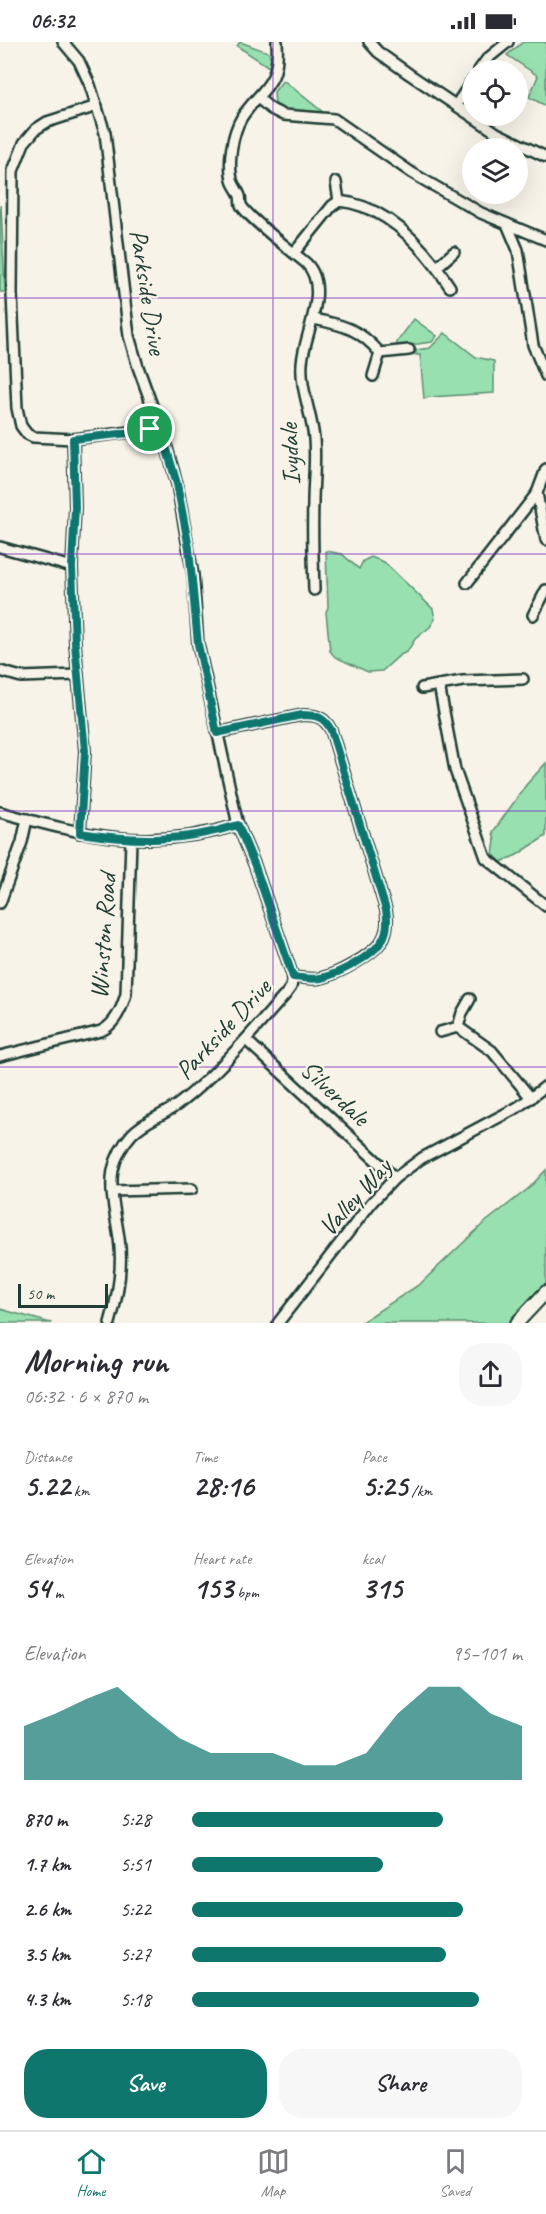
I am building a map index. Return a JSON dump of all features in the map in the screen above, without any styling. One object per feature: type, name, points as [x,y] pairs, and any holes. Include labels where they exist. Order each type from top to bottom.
[{"type":"street","name":"Parkside Drive","points":[[63,42],[79,61],[105,133],[129,336],[177,484],[189,548],[198,644],[217,733],[238,825],[255,866],[293,977],[291,987],[286,994],[246,1040],[183,1101],[141,1125],[130,1136],[117,1156],[112,1191],[120,1241],[120,1272],[110,1323]]},
{"type":"street","name":"Ivydale","points":[[277,42],[276,72],[269,85],[242,118],[234,135],[232,182],[237,187],[241,204],[252,217],[313,271],[316,286],[314,319],[303,353],[301,373],[314,440],[312,528],[314,590]]},
{"type":"street","points":[[369,42],[378,52],[497,133],[546,157]]},
{"type":"street","points":[[486,60],[508,42]]},
{"type":"street","points":[[456,105],[462,96]]},
{"type":"street","points":[[258,98],[283,115],[334,119],[412,173],[482,213],[546,240]]},
{"type":"street","points":[[97,106],[47,122],[36,129],[24,143],[13,171],[12,294],[17,408],[21,426],[27,434],[33,437],[73,439],[138,432],[160,426]]},
{"type":"street","points":[[336,182],[339,201]]},
{"type":"street","points":[[294,253],[325,213],[339,201]]},
{"type":"street","points":[[339,201],[361,206],[388,221],[418,245],[450,287]]},
{"type":"street","points":[[507,224],[518,250],[533,345],[546,376]]},
{"type":"street","points":[[437,267],[454,252]]},
{"type":"street","points":[[314,319],[351,328],[365,337],[380,353]]},
{"type":"street","points":[[380,353],[409,350]]},
{"type":"street","points":[[373,375],[380,353]]},
{"type":"street","points":[[73,439],[75,507],[72,567],[85,751],[80,833]]},
{"type":"street","points":[[467,583],[537,493],[546,469]]},
{"type":"street","points":[[537,493],[546,540]]},
{"type":"street","points":[[0,547],[72,567]]},
{"type":"street","points":[[534,615],[546,590]]},
{"type":"street","points":[[0,671],[21,677],[78,675]]},
{"type":"street","points":[[422,688],[463,681],[523,679]]},
{"type":"street","points":[[439,685],[455,770],[486,858],[546,906]]},
{"type":"street","points":[[217,733],[302,715],[315,715],[322,718],[331,730],[386,910],[387,929],[380,944],[350,967],[314,980],[293,977]]},
{"type":"street","points":[[0,812],[80,833],[130,840],[207,835],[238,825]]},
{"type":"street","points":[[0,903],[22,842],[27,819]]},
{"type":"street","name":"Winston Road","points":[[0,1056],[107,1028],[122,1008],[126,994],[130,840]]},
{"type":"street","points":[[458,1027],[462,1013],[470,999]]},
{"type":"street","points":[[440,1032],[458,1027]]},
{"type":"street","points":[[458,1027],[492,1051],[531,1098]]},
{"type":"street","name":"Silverdale","points":[[246,1040],[395,1178]]},
{"type":"street","name":"Valley Way","points":[[278,1323],[372,1202],[395,1178],[422,1158],[518,1107],[546,1086]]},
{"type":"street","points":[[112,1191],[192,1189]]},
{"type":"street","points":[[517,1323],[546,1292]]},
{"type":"green space","points":[[240,42],[268,52],[272,69],[237,46]]},
{"type":"green space","points":[[523,42],[546,42],[546,106],[529,97],[538,76],[528,69],[528,60],[514,60],[507,55]]},
{"type":"green space","points":[[283,80],[324,113],[286,111],[275,105],[274,92]]},
{"type":"green space","points":[[1,206],[5,292],[0,292]]},
{"type":"green space","points":[[414,319],[437,336],[432,342],[397,347],[397,342]]},
{"type":"green space","points":[[445,333],[476,357],[494,361],[494,393],[424,399],[420,355],[416,355],[416,350],[430,348]]},
{"type":"green space","points":[[326,551],[342,554],[359,569],[363,561],[371,557],[384,562],[433,609],[435,619],[430,627],[415,639],[407,652],[400,655],[382,671],[368,672],[335,657],[330,651],[326,612],[328,607]]},
{"type":"green space","points":[[546,763],[546,836],[517,855],[501,862],[493,854],[495,841],[493,832],[526,785]]},
{"type":"green space","points":[[546,1170],[546,1284],[509,1323],[360,1323],[420,1284],[483,1224],[529,1188]]},
{"type":"green space","points":[[0,1309],[47,1322],[52,1323],[0,1323]]},
{"type":"route","points":[[160,426],[177,484],[193,575],[198,644],[217,733],[302,715],[315,715],[322,718],[331,730],[388,920],[384,937],[375,949],[350,967],[323,978],[314,980],[293,977],[255,866],[238,825],[207,835],[179,838],[130,840],[80,833],[85,751],[75,644],[72,567],[75,507],[73,439],[150,429],[160,426]]}]
